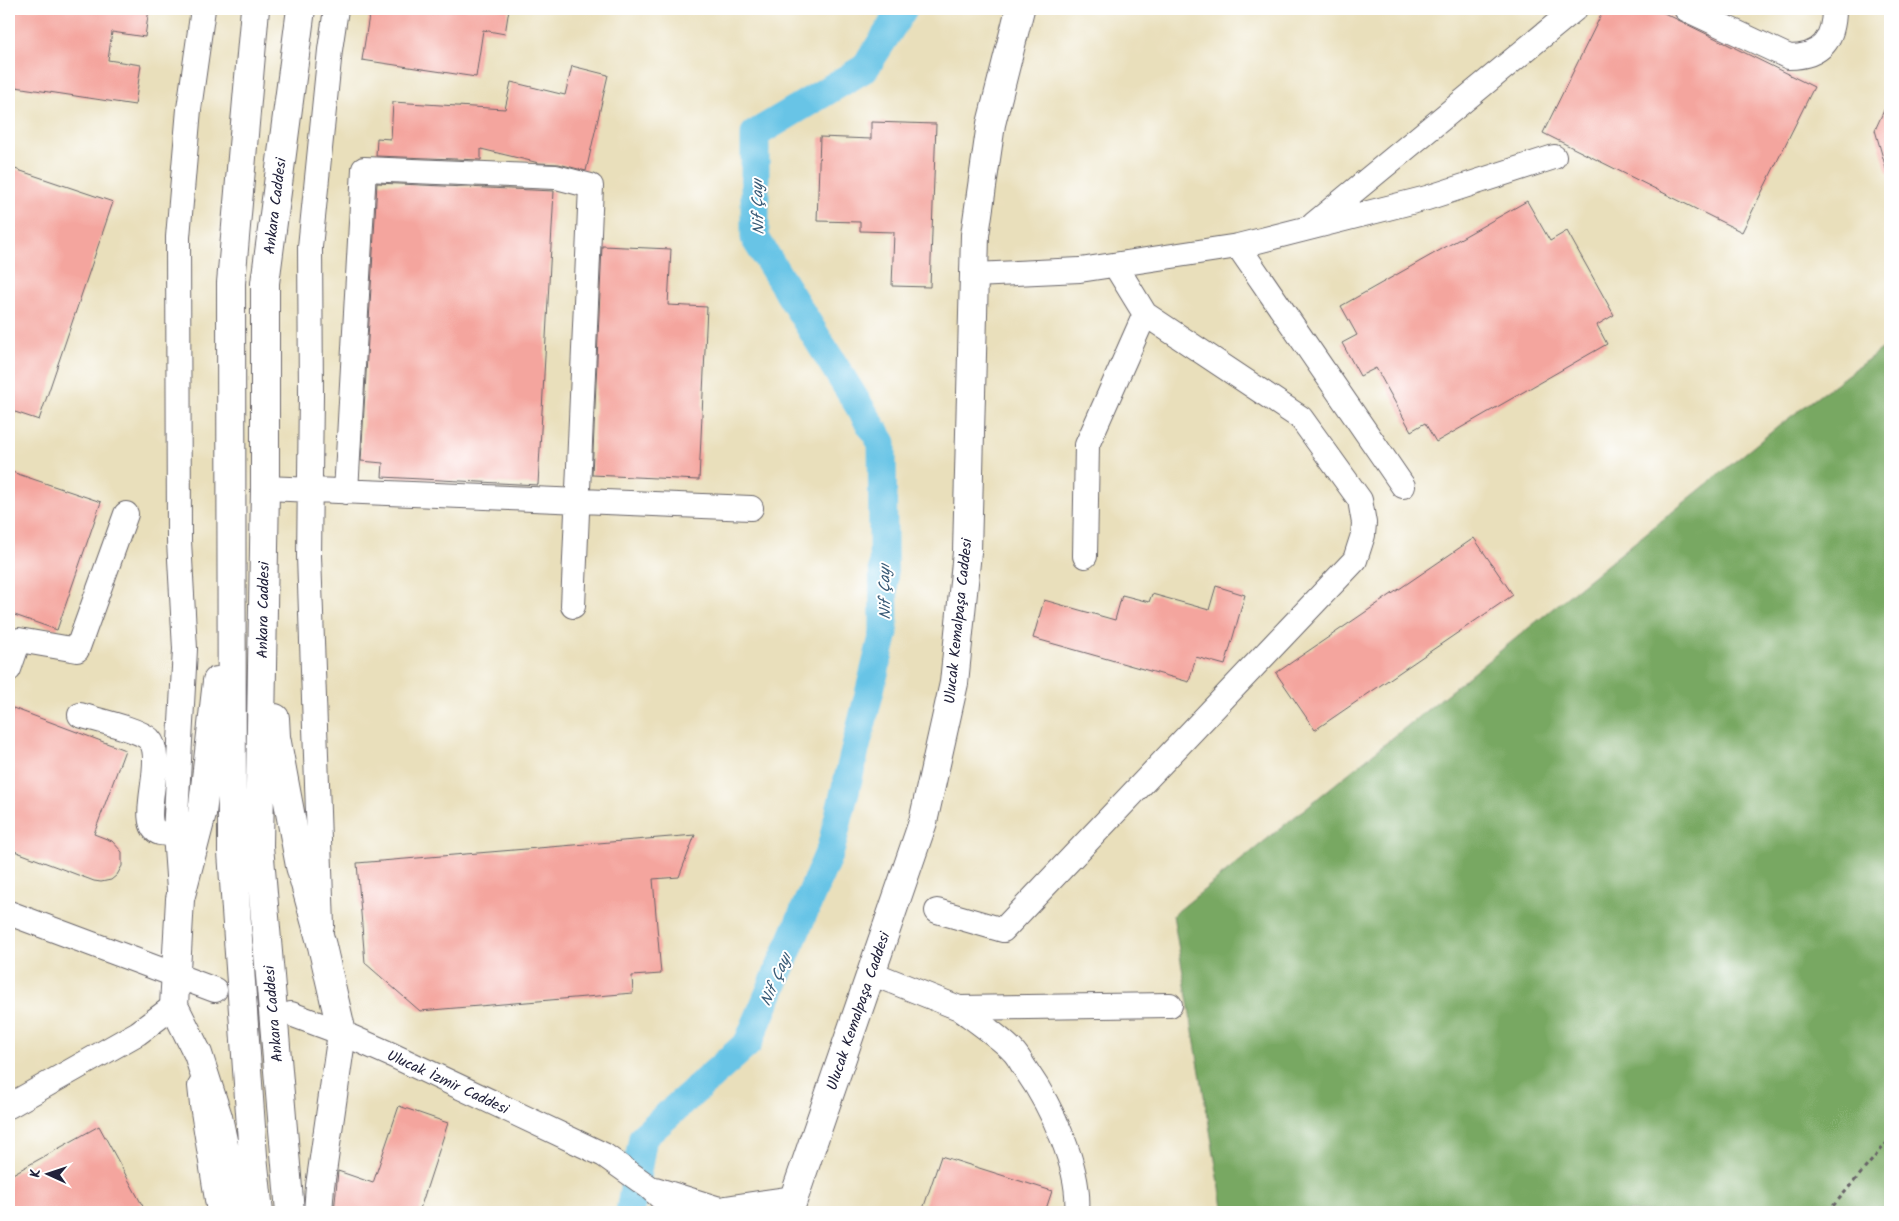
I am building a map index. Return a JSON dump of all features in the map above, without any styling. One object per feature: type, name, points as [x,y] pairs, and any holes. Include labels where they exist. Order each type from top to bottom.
[{"type":"main road","name":"Ankara Caddesi","points":[[255,9],[231,283],[232,852],[252,1146],[259,1212]]},
{"type":"main road","name":"Ankara Caddesi","points":[[290,1212],[259,846],[265,488],[265,283],[301,9]]},
{"type":"main road","name":"Ulucak Kemalpaşa Caddesi","points":[[791,1205],[923,822],[954,683],[967,552],[975,235],[991,124],[1020,9]]},
{"type":"main road","points":[[232,548],[202,814],[180,899],[174,1006],[198,1054],[218,1117],[238,1212]]},
{"type":"main road","points":[[263,581],[276,737],[300,866],[322,946],[342,1033],[318,1212]]},
{"type":"street","points":[[180,899],[175,834],[185,649],[179,541],[178,237],[189,109],[203,9]]},
{"type":"street","points":[[322,946],[322,872],[309,556],[310,247],[330,50],[336,9]]},
{"type":"street","points":[[1309,228],[1575,9]]},
{"type":"street","points":[[1686,9],[1789,57],[1797,57],[1812,52],[1826,42],[1834,26],[1834,9]]},
{"type":"street","points":[[974,275],[1080,270],[1238,246],[1427,198],[1554,157]]},
{"type":"street","points":[[346,492],[364,169],[556,178],[591,186],[573,606]]},
{"type":"street","points":[[1238,246],[1403,486]]},
{"type":"street","points":[[937,911],[1003,930],[1355,560],[1360,548],[1364,523],[1360,500],[1301,418],[1146,314],[1115,265]]},
{"type":"street","points":[[1085,556],[1087,445],[1146,314]]},
{"type":"street","points":[[265,488],[752,508]]},
{"type":"street","points":[[9,669],[19,640],[77,650],[126,514]]},
{"type":"street","points":[[80,715],[139,733],[152,744],[156,756],[150,820],[157,832],[175,834]]},
{"type":"street","points":[[9,913],[215,990]]},
{"type":"street","points":[[871,974],[960,1008],[1014,1051],[1060,1131],[1075,1181],[1078,1203],[1077,1212]]},
{"type":"street","points":[[960,1008],[1170,1005]]},
{"type":"street","points":[[9,1106],[138,1033],[174,1006]]},
{"type":"street","name":"Ulucak İzmir Caddesi","points":[[291,1014],[342,1033],[604,1155],[649,1187]]},
{"type":"street","points":[[198,1054],[202,1105],[219,1212]]},
{"type":"street","points":[[649,1187],[719,1208],[791,1205]]},
{"type":"street","points":[[649,1187],[676,1212]]},
{"type":"path","points":[[1828,1212],[1890,1139]]},
{"type":"green space","points":[[1890,343],[1890,1212],[1224,1212],[1173,915],[1785,421]]},
{"type":"building","points":[[9,9],[149,9],[145,37],[112,32],[108,60],[141,65],[135,105],[9,86]]},
{"type":"building","points":[[370,9],[509,9],[505,34],[483,30],[476,77],[362,60]]},
{"type":"building","points":[[1604,9],[1656,9],[1814,87],[1742,232],[1543,133]]},
{"type":"building","points":[[572,66],[608,75],[586,171],[559,164],[539,163],[481,149],[481,160],[376,156],[377,138],[391,139],[393,102],[505,109],[511,82],[565,95]]},
{"type":"building","points":[[1890,97],[1890,171],[1887,172],[1875,130]]},
{"type":"building","points":[[871,122],[936,124],[930,287],[892,286],[894,232],[860,231],[860,222],[817,221],[820,137],[871,139]]},
{"type":"building","points":[[9,167],[113,202],[39,420],[9,410]]},
{"type":"building","points":[[377,183],[554,191],[538,485],[382,477],[383,463],[361,461]]},
{"type":"building","points":[[1527,201],[1550,241],[1567,231],[1614,315],[1597,325],[1607,344],[1436,442],[1425,423],[1411,431],[1376,368],[1360,376],[1342,343],[1357,335],[1341,306]]},
{"type":"building","points":[[602,246],[671,249],[668,305],[707,307],[699,480],[592,475]]},
{"type":"building","points":[[9,471],[101,502],[57,630],[9,613]]},
{"type":"building","points":[[1474,538],[1513,595],[1315,730],[1276,673]]},
{"type":"building","points":[[1216,586],[1245,595],[1225,665],[1196,657],[1189,682],[1033,638],[1044,600],[1115,620],[1122,595],[1149,602],[1152,594],[1209,610]]},
{"type":"building","points":[[13,708],[125,750],[94,834],[112,841],[122,852],[122,866],[117,875],[111,880],[94,881],[9,849],[9,719]]},
{"type":"building","points":[[695,835],[679,877],[653,879],[661,974],[632,976],[633,993],[420,1011],[365,963],[357,863]]},
{"type":"building","points":[[399,1106],[448,1123],[419,1212],[334,1212],[338,1171],[373,1183]]},
{"type":"building","points":[[99,1126],[146,1212],[9,1212],[9,1176]]},
{"type":"building","points":[[941,1156],[1052,1191],[1045,1212],[922,1212]]},
{"type":"waterway","name":"Nif Çayı","points":[[630,1212],[643,1137],[748,1043],[831,848],[884,633],[882,443],[755,238],[755,134],[865,68],[903,9]]}]
